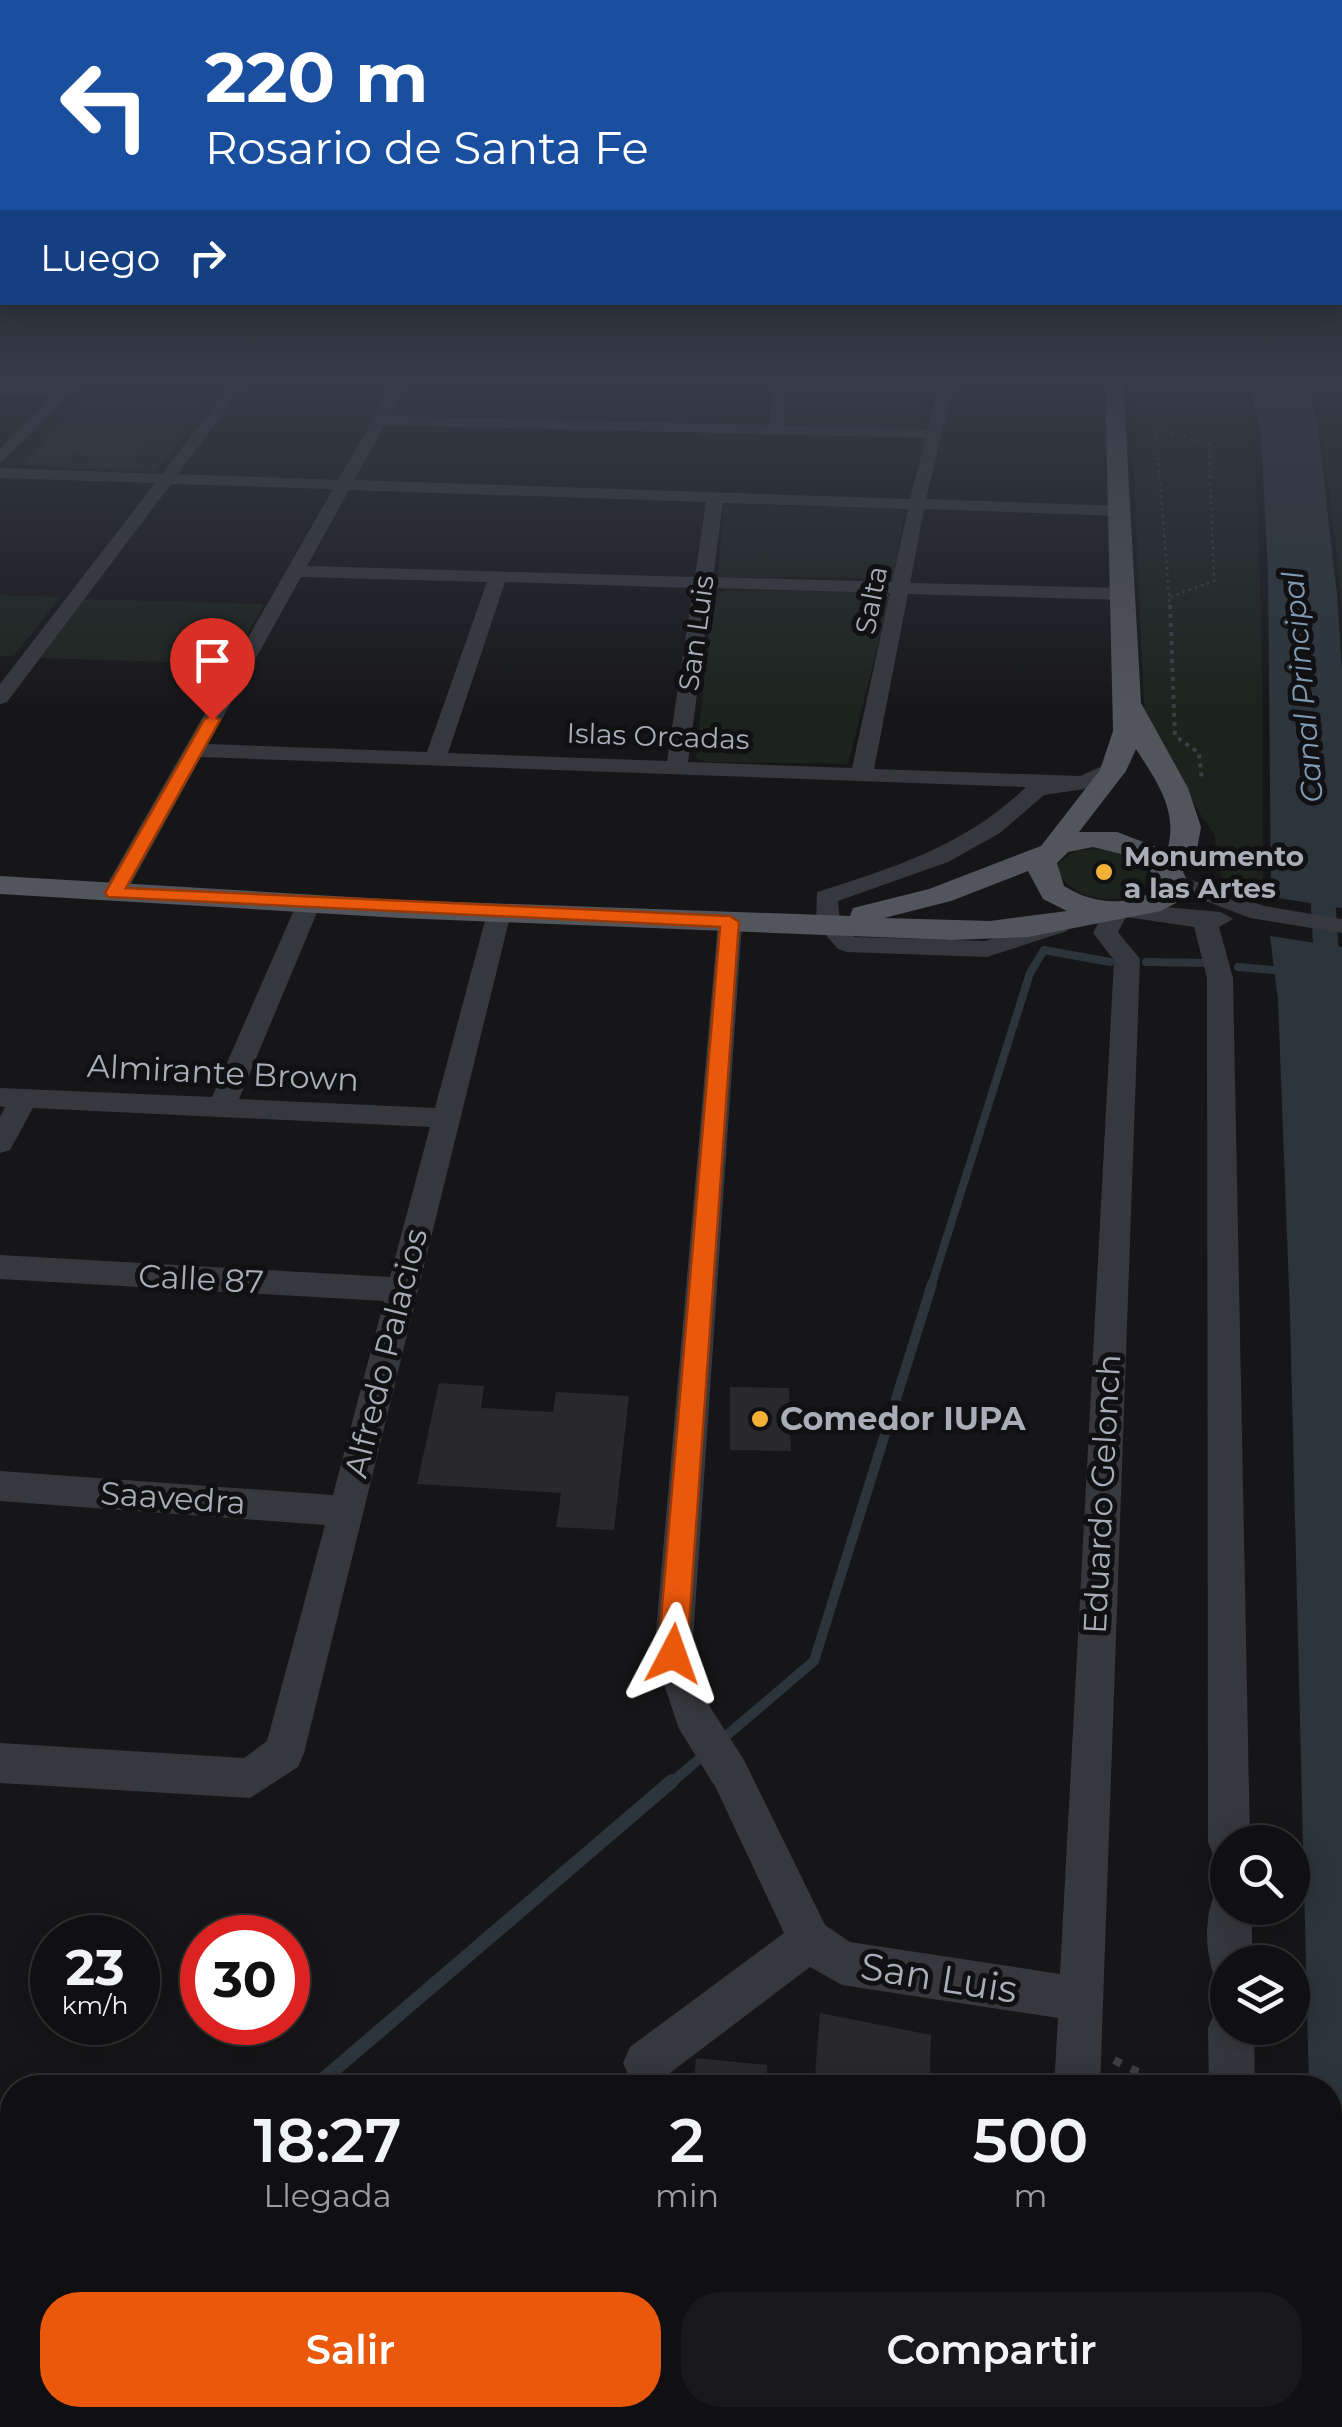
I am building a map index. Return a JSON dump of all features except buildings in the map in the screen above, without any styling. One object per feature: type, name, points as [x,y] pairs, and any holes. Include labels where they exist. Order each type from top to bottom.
[{"type":"main road","points":[[1116,912],[1070,902],[1049,886],[1041,869],[1066,826],[1121,756],[1128,702],[1120,492]]},
{"type":"main road","points":[[0,885],[730,922],[1016,928],[1069,923],[1166,897],[1170,876],[1189,839],[1188,818],[1135,730],[1128,702]]},
{"type":"main road","points":[[828,924],[940,894],[1080,839],[1121,841],[1156,857],[1170,876]]},
{"type":"street","points":[[0,698],[155,492]]},
{"type":"street","points":[[114,893],[337,492]]},
{"type":"street","points":[[485,492],[1120,511]]},
{"type":"street","name":"Salta","points":[[862,774],[919,492]]},
{"type":"street","name":"San Luis","points":[[677,766],[715,499]]},
{"type":"street","points":[[295,571],[1123,594]]},
{"type":"street","points":[[436,756],[497,578]]},
{"type":"street","name":"Islas Orcadas","points":[[196,750],[1083,783],[1114,768]]},
{"type":"street","points":[[828,924],[826,898],[973,844],[1017,811],[1037,788],[1083,783]]},
{"type":"street","points":[[1170,876],[1259,914],[1342,926]]},
{"type":"street","points":[[222,1110],[310,903]]},
{"type":"street","points":[[1116,912],[1205,922],[1259,914]]},
{"type":"street","name":"Eduardo Gelonch","points":[[1077,2075],[1127,959],[1104,932],[1116,912]]},
{"type":"street","name":"Alfredo Palacios","points":[[0,1763],[250,1778],[284,1753],[499,913]]},
{"type":"street","points":[[646,2063],[810,1940],[730,1774],[693,1716],[673,1654],[730,922]]},
{"type":"street","points":[[1205,922],[1220,978],[1229,1825]]},
{"type":"street","points":[[0,1143],[12,1098]]},
{"type":"street","name":"Almirante Brown","points":[[12,1098],[444,1118]]},
{"type":"street","name":"Calle 87","points":[[0,1268],[402,1290]]},
{"type":"street","name":"Saavedra","points":[[0,1486],[346,1511]]},
{"type":"street","name":"San Luis","points":[[810,1940],[842,1963],[1078,2020]]},
{"type":"street","points":[[1231,2045],[1232,2075]]},
{"type":"path","points":[[1162,492],[1174,736],[1199,753],[1202,789]]},
{"type":"path","points":[[1170,597],[1214,581],[1211,492]]},
{"type":"path","points":[[1078,2020],[1152,2075]]},
{"type":"shaded area","points":[[1135,492],[1257,492],[1263,891],[1231,888],[1222,881],[1214,834],[1145,732]]},
{"type":"shaded area","points":[[1330,492],[1342,492],[1342,605]]},
{"type":"shaded area","points":[[724,506],[900,509],[905,512],[893,578],[718,577]]},
{"type":"shaded area","points":[[726,590],[885,592],[890,596],[848,764],[707,762],[696,758],[713,596]]},
{"type":"shaded area","points":[[0,595],[60,597],[14,656],[0,656]]},
{"type":"shaded area","points":[[82,599],[264,604],[231,664],[38,658]]},
{"type":"shaded area","name":"Monumento a las Artes","points":[[1109,849],[1138,861],[1147,870],[1144,889],[1122,898],[1098,898],[1076,890],[1059,874],[1059,862],[1077,850]]},
{"type":"water","points":[[1264,492],[1325,492],[1342,671],[1342,908],[1271,897]]},
{"type":"water","points":[[1270,936],[1342,947],[1342,2075],[1309,2075],[1310,1945],[1306,1945],[1305,1925],[1310,1925],[1310,1825],[1303,1825],[1278,1000]]},
{"type":"waterway","name":"Canal Principal","points":[[1321,868],[1328,982]]},
{"type":"waterway","points":[[931,1287],[1030,973],[1044,950],[1110,962]]},
{"type":"waterway","points":[[1146,962],[1213,963]]},
{"type":"waterway","points":[[1238,967],[1285,971]]},
{"type":"waterway","points":[[719,1742],[814,1661],[932,1284]]},
{"type":"waterway","points":[[670,1784],[707,1752]]},
{"type":"waterway","points":[[328,2075],[672,1781]]},
{"type":"place","name":"Monumento a las Artes","points":[[1104,872]]},
{"type":"place","name":"Comedor IUPA","points":[[760,1419]]},
{"type":"route","points":[[212,720],[114,893],[730,922],[673,1654]]}]
